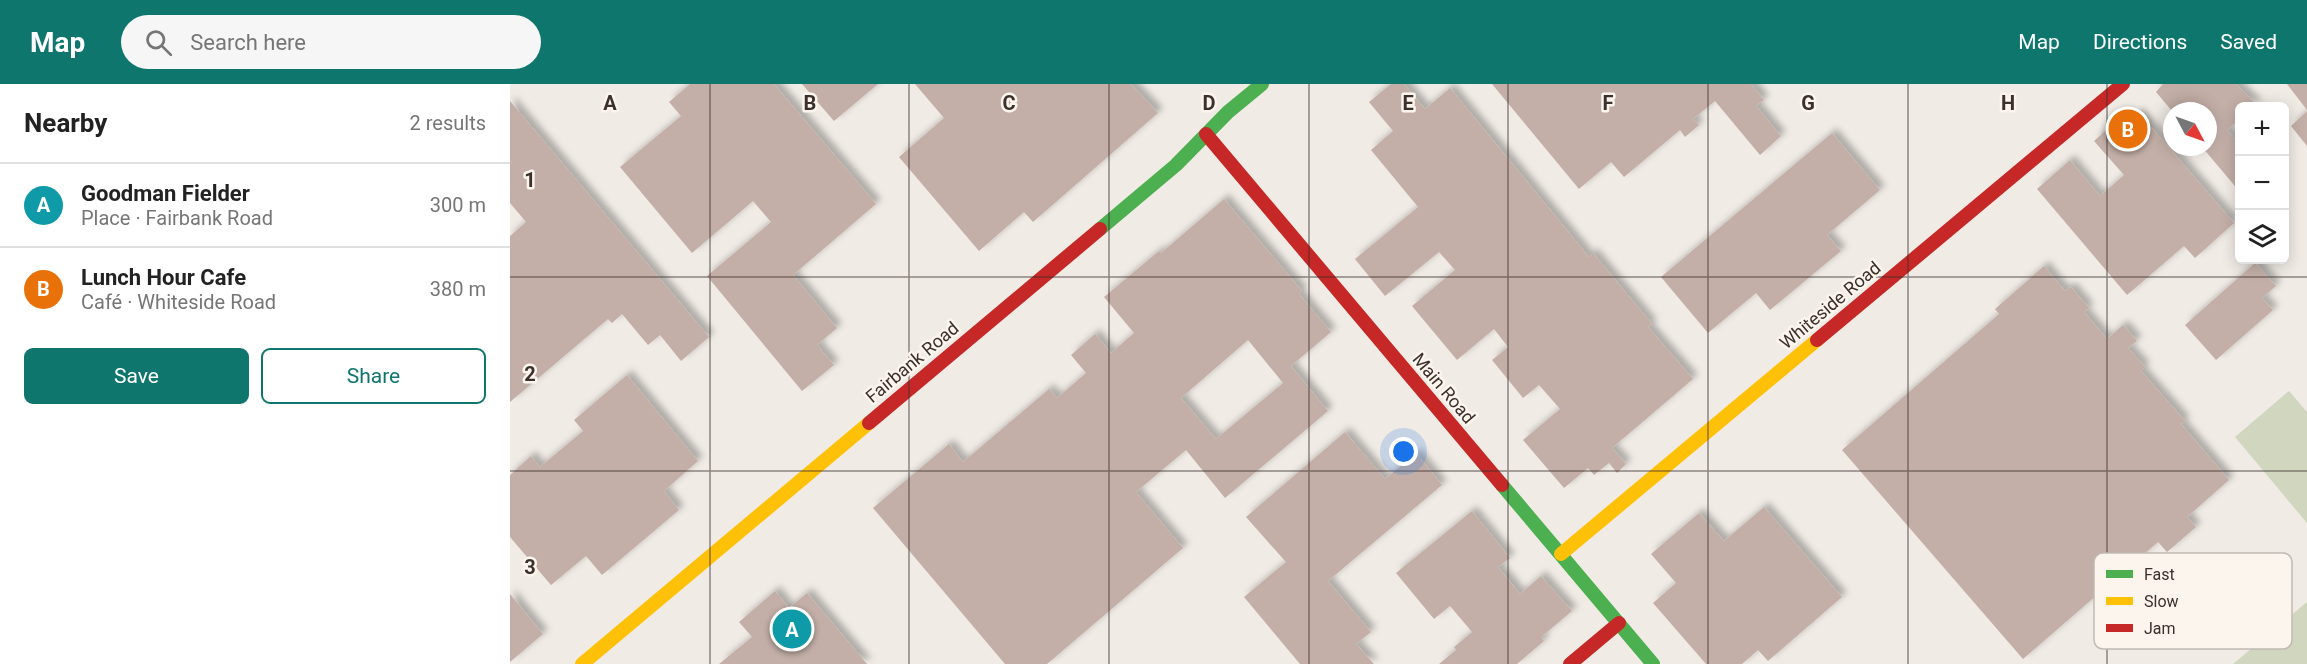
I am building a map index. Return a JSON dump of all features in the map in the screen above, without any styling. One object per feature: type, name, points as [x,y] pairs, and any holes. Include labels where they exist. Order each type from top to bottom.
[{"type":"main road","name":"Fairbank Road","points":[[582,664],[1176,165],[1228,112],[1262,84]]},
{"type":"main road","name":"Whiteside Road","points":[[1561,554],[2123,84]]},
{"type":"main road","name":"Main Road","points":[[1206,134],[1653,664]]},
{"type":"main road","points":[[1570,664],[1619,623]]},
{"type":"green space","points":[[2289,391],[2307,412],[2307,523],[2235,437]]},
{"type":"green space","points":[[2307,602],[2307,664],[2233,664],[2251,649],[2292,649],[2292,615]]},
{"type":"building","points":[[690,84],[774,84],[876,204],[793,275],[837,328],[817,345],[834,365],[802,391],[707,276],[771,222],[753,201],[692,253],[620,167],[681,116],[669,102]]},
{"type":"building","points":[[802,84],[878,84],[834,121]]},
{"type":"building","points":[[915,84],[1131,84],[1158,113],[1033,222],[1024,212],[979,251],[899,157],[944,118]]},
{"type":"building","points":[[1391,84],[1404,84],[1425,109],[1450,88],[1589,257],[1593,253],[1652,324],[1648,327],[1693,379],[1612,448],[1626,464],[1617,473],[1609,463],[1594,475],[1588,468],[1564,488],[1523,440],[1560,409],[1539,385],[1523,398],[1492,360],[1508,347],[1494,329],[1457,360],[1412,306],[1455,270],[1439,252],[1385,296],[1355,259],[1418,207],[1371,150],[1393,131],[1369,102]]},
{"type":"building","points":[[1492,84],[1751,84],[1764,100],[1756,106],[1781,136],[1760,155],[1715,101],[1693,119],[1699,125],[1685,137],[1680,130],[1624,177],[1611,162],[1579,189]]},
{"type":"building","points":[[2163,84],[2236,84],[2254,102],[2235,102],[2235,123],[2227,130],[2235,139],[2235,186],[2210,156],[2217,156],[2217,102],[2164,102],[2156,92]]},
{"type":"building","points":[[2287,84],[2307,84],[2307,110]]},
{"type":"building","points":[[510,101],[709,337],[681,361],[660,335],[648,345],[622,314],[612,323],[608,319],[510,402],[510,236],[526,222],[510,203]]},
{"type":"building","points":[[2307,111],[2307,146],[2291,126]]},
{"type":"building","points":[[2139,113],[2163,141],[2163,156],[2176,156],[2234,223],[2195,258],[2184,246],[2127,295],[2037,189],[2070,160],[2100,196],[2124,175],[2094,141],[2114,123],[2119,129]]},
{"type":"building","points":[[1832,133],[1880,190],[1827,235],[1841,251],[1770,310],[1756,293],[1708,333],[1661,277]]},
{"type":"building","points":[[1224,199],[1302,291],[1299,294],[1331,332],[1291,366],[1328,411],[1225,498],[1186,450],[1136,492],[1183,548],[1047,664],[1005,664],[873,508],[949,444],[963,462],[1049,389],[1057,398],[1086,373],[1071,355],[1095,334],[1111,353],[1134,333],[1104,297],[1159,251],[1161,253]],"holes":[[[1248,340],[1283,383],[1216,439],[1181,398]]]},
{"type":"building","points":[[2254,264],[2276,286],[2262,298],[2273,310],[2216,360],[2185,325]]},
{"type":"building","points":[[2044,266],[2065,291],[2071,287],[2089,308],[2084,312],[2107,339],[2123,325],[2137,341],[2128,348],[2145,367],[2141,371],[2185,421],[2181,424],[2229,480],[2187,517],[2196,527],[2167,552],[2158,542],[2145,553],[2094,553],[2094,597],[2023,659],[1842,450],[1999,314],[1995,309]]},
{"type":"building","points":[[627,375],[698,461],[664,491],[679,510],[602,575],[586,556],[551,585],[510,537],[510,475],[531,456],[540,467],[583,431],[574,420]]},
{"type":"building","points":[[1345,432],[1385,479],[1416,453],[1442,485],[1328,581],[1371,632],[1356,644],[1374,664],[1300,664],[1244,597],[1286,562],[1246,517]]},
{"type":"building","points":[[1764,507],[1842,597],[1768,661],[1758,650],[1742,664],[1706,664],[1653,603],[1676,583],[1651,554],[1699,513],[1724,541]]},
{"type":"building","points":[[1472,511],[1510,558],[1498,567],[1520,594],[1541,576],[1572,611],[1541,637],[1544,641],[1517,664],[1439,664],[1472,632],[1450,606],[1434,619],[1396,573]]},
{"type":"building","points":[[775,591],[789,608],[807,593],[867,664],[719,664],[752,637],[739,622]]},
{"type":"building","points":[[510,594],[543,634],[510,662]]},
{"type":"traffic: fast","points":[[1100,229],[1176,165],[1228,112],[1262,84]]},
{"type":"traffic: fast","points":[[1502,485],[1653,664]]},
{"type":"traffic: slow","points":[[1561,554],[1817,340]]},
{"type":"traffic: slow","points":[[582,664],[869,423]]},
{"type":"traffic: jam","points":[[1817,340],[2123,84]]},
{"type":"traffic: jam","points":[[1206,134],[1502,485]]},
{"type":"traffic: jam","points":[[869,423],[1100,229]]},
{"type":"traffic: jam","points":[[1570,664],[1619,623]]},
{"type":"place","name":"Lunch Hour Cafe","points":[[2128,129]]},
{"type":"place","name":"Goodman Fielder","points":[[792,629]]}]
